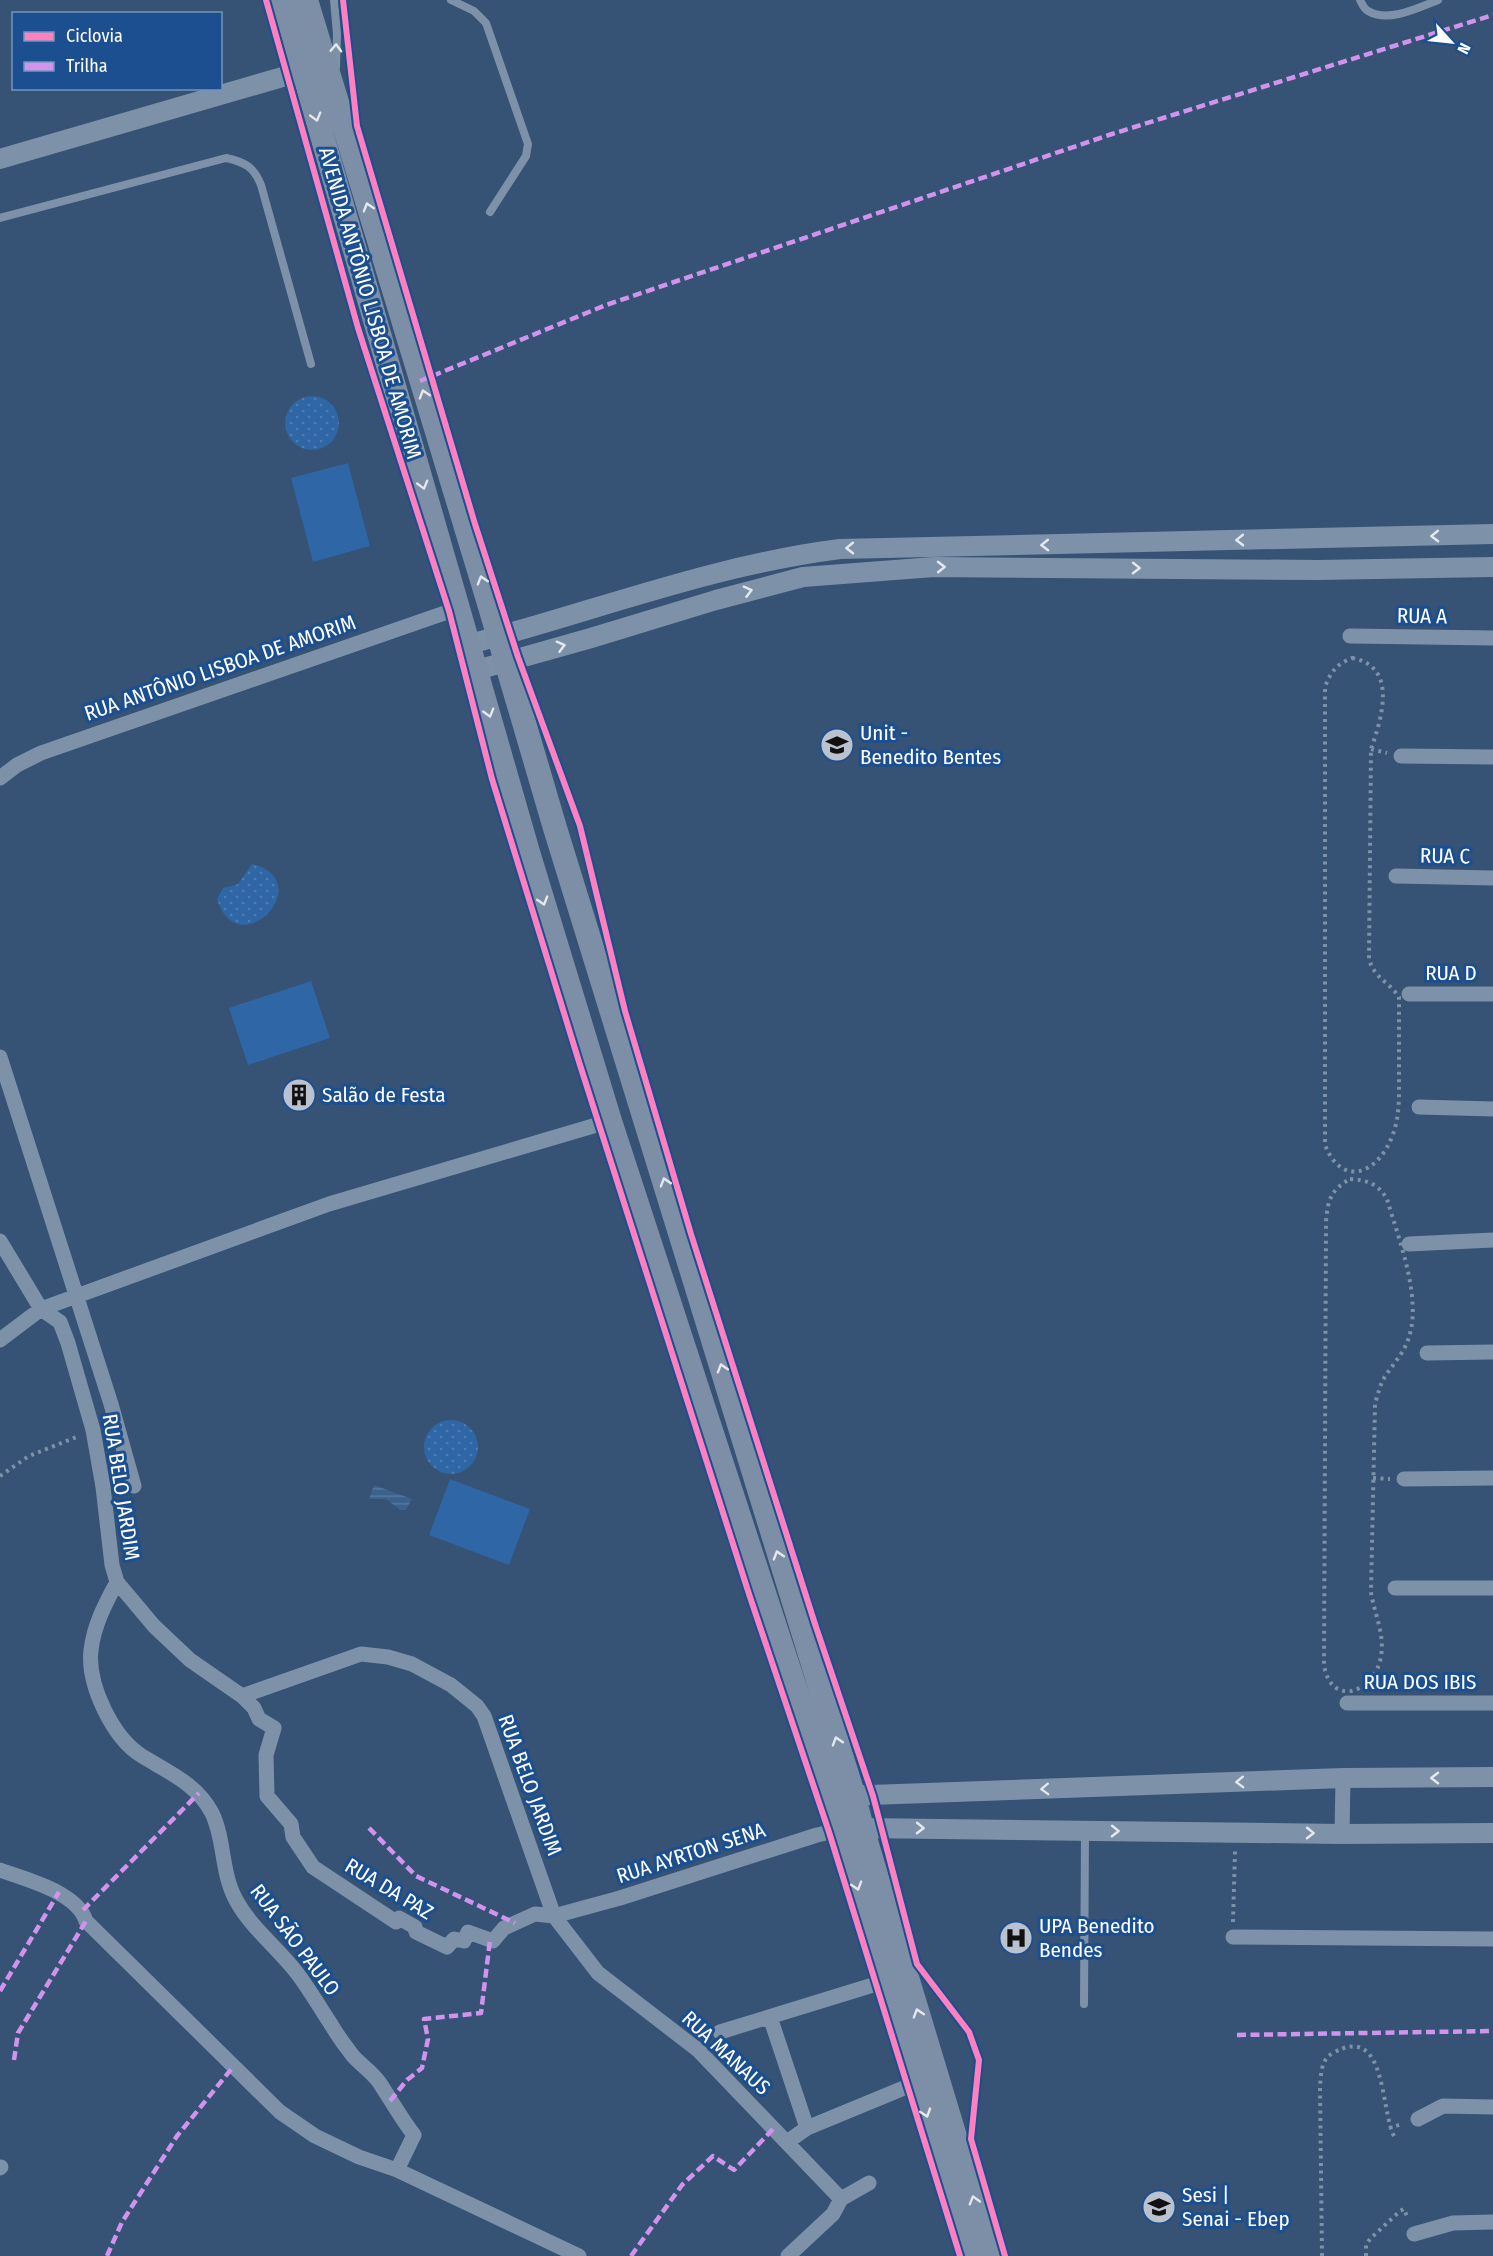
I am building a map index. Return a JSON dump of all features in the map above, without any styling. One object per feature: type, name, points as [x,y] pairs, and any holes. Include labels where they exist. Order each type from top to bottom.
[{"type":"main road","name":"AVENIDA ANTÔNIO LISBOA DE AMORIM","points":[[283,0],[314,68],[335,95],[505,661],[854,1797],[851,1829],[886,1981],[916,2083],[973,2256]]},
{"type":"main road","name":"AVENIDA ANTÔNIO LISBOA DE AMORIM","points":[[306,0],[314,68],[459,608],[528,852],[610,1121],[830,1796],[851,1829],[991,2256]]},
{"type":"street","points":[[0,159],[314,68]]},
{"type":"street","points":[[477,670],[803,577],[934,567],[974,557],[1493,534]]},
{"type":"street","points":[[470,644],[709,575],[811,552],[840,549],[974,557],[1318,570],[1493,567]]},
{"type":"street","name":"RUA ANTÔNIO LISBOA DE AMORIM","points":[[0,778],[17,765],[41,753],[459,608]]},
{"type":"street","name":"RUA A","points":[[1350,636],[1493,638]]},
{"type":"street","points":[[1401,756],[1493,757]]},
{"type":"street","name":"RUA C","points":[[1396,876],[1493,878]]},
{"type":"street","name":"RUA D","points":[[1409,994],[1493,994]]},
{"type":"street","name":"RUA BELO JARDIM","points":[[0,1057],[111,1404],[134,1486]]},
{"type":"street","points":[[1419,1107],[1493,1109]]},
{"type":"street","points":[[0,1340],[41,1309],[329,1204],[610,1121]]},
{"type":"street","points":[[1404,1244],[1493,1240]]},
{"type":"street","name":"RUA BELO JARDIM","points":[[0,1241],[41,1309],[60,1322],[68,1343],[93,1430],[103,1487],[112,1565],[117,1582],[154,1626],[190,1660],[242,1696],[362,1654],[388,1657],[412,1664],[451,1685],[477,1706],[484,1716],[554,1916]]},
{"type":"street","points":[[1427,1353],[1493,1352]]},
{"type":"street","points":[[1404,1479],[1493,1478]]},
{"type":"street","name":"RUA SÃO PAULO","points":[[117,1582],[97,1621],[90,1652],[93,1677],[102,1704],[118,1734],[140,1755],[173,1773],[200,1793],[212,1814],[221,1842],[225,1872],[235,1899],[250,1922],[287,1960],[313,1994],[332,2026],[354,2056],[378,2080],[390,2102],[414,2135],[397,2170]]},
{"type":"street","points":[[1395,1588],[1493,1588]]},
{"type":"street","name":"RUA DA PAZ","points":[[242,1696],[255,1708],[259,1719],[274,1728],[266,1755],[267,1796],[291,1824],[293,1837],[313,1867],[396,1922],[399,1918],[415,1927],[416,1932],[447,1947],[453,1939],[464,1941],[468,1932],[493,1941],[504,1928],[535,1914],[554,1916]]},
{"type":"street","name":"RUA DOS IBIS","points":[[1347,1703],[1493,1703]]},
{"type":"street","points":[[830,1796],[854,1797],[1343,1778],[1493,1777]]},
{"type":"street","points":[[1342,1834],[1343,1778]]},
{"type":"street","points":[[851,1829],[1342,1834],[1493,1833]]},
{"type":"street","name":"RUA AYRTON SENA","points":[[554,1916],[620,1898],[817,1835],[851,1829]]},
{"type":"street","points":[[0,1870],[59,1892],[82,1910],[86,1921],[280,2112],[315,2136],[359,2157],[397,2170],[579,2256]]},
{"type":"street","name":"RUA MANAUS","points":[[554,1916],[598,1973],[698,2050],[841,2199]]},
{"type":"street","points":[[1233,1937],[1493,1939]]},
{"type":"street","points":[[720,2032],[886,1981]]},
{"type":"street","points":[[770,2017],[807,2128]]},
{"type":"street","points":[[788,2142],[807,2128],[916,2083]]},
{"type":"street","points":[[1418,2119],[1443,2106],[1493,2106]]},
{"type":"street","points":[[788,2256],[833,2214],[841,2199],[869,2183]]},
{"type":"street","points":[[1414,2234],[1453,2223],[1493,2222]]},
{"type":"lane","points":[[334,0],[337,33],[335,95]]},
{"type":"lane","points":[[451,0],[474,10],[486,23],[528,144],[526,156],[490,212]]},
{"type":"lane","points":[[1360,0],[1366,11],[1384,17],[1419,8],[1438,0]]},
{"type":"lane","points":[[0,218],[226,158],[245,162],[256,174],[261,185],[311,364]]},
{"type":"lane","points":[[1084,2004],[1085,1830]]},
{"type":"path","points":[[1352,658],[1365,660],[1374,667],[1380,679],[1383,698],[1381,720],[1371,749],[1369,960],[1372,972],[1392,987],[1399,997],[1399,1108],[1387,1149],[1380,1160],[1360,1172],[1339,1166],[1329,1157],[1324,1145],[1325,687],[1330,674],[1339,663],[1352,658]]},
{"type":"path","points":[[1350,1179],[1365,1180],[1380,1187],[1404,1244],[1412,1291],[1412,1328],[1405,1347],[1382,1382],[1375,1404],[1371,1592],[1373,1609],[1382,1639],[1382,1656],[1378,1671],[1369,1683],[1357,1691],[1345,1692],[1333,1685],[1326,1676],[1324,1665],[1326,1221],[1328,1202],[1337,1186],[1350,1179]]},
{"type":"path","points":[[0,1476],[29,1456],[93,1430]]},
{"type":"path","points":[[1233,1937],[1236,1833]]},
{"type":"path","points":[[1322,2256],[1320,2086],[1323,2065],[1328,2055],[1349,2046],[1361,2049],[1376,2063],[1382,2081],[1389,2128],[1395,2138]]},
{"type":"path","points":[[1366,2256],[1366,2245],[1370,2239],[1404,2209],[1414,2234]]},
{"type":"shaded area","points":[[307,396],[317,396],[327,400],[335,408],[339,423],[335,438],[327,446],[317,450],[307,450],[297,446],[289,438],[285,428],[285,418],[289,408],[297,400]]},
{"type":"shaded area","points":[[348,463],[370,546],[313,562],[291,478]]},
{"type":"shaded area","points":[[252,864],[271,873],[278,886],[276,900],[268,913],[255,922],[241,925],[227,918],[217,899],[223,888],[238,884]]},
{"type":"shaded area","points":[[311,981],[330,1038],[248,1065],[229,1008]]},
{"type":"shaded area","points":[[446,1420],[456,1420],[466,1424],[474,1432],[478,1447],[474,1462],[466,1470],[456,1474],[446,1474],[436,1470],[428,1462],[424,1452],[424,1442],[428,1432],[436,1424]]},
{"type":"shaded area","points":[[450,1479],[530,1509],[509,1565],[429,1535]]},
{"type":"shaded area","points":[[374,1485],[412,1499],[406,1510],[400,1510],[386,1499],[369,1499]]},
{"type":"marked path","points":[[420,381],[606,305],[1112,134],[1493,15]]},
{"type":"marked path","points":[[83,1910],[199,1793]]},
{"type":"marked path","points":[[369,1828],[416,1876],[515,1923]]},
{"type":"marked path","points":[[0,1991],[59,1892]]},
{"type":"marked path","points":[[14,2060],[18,2033],[86,1921]]},
{"type":"marked path","points":[[390,2101],[407,2080],[422,2068],[428,2039],[424,2019],[481,2013],[490,1940]]},
{"type":"marked path","points":[[1237,2035],[1493,2031]]},
{"type":"marked path","points":[[107,2256],[122,2222],[177,2136],[233,2067]]},
{"type":"marked path","points":[[631,2256],[682,2185],[713,2156],[734,2170],[774,2128]]},
{"type":"cycle path","points":[[266,0],[358,328],[449,611],[492,779],[580,1065],[749,1594],[829,1832],[960,2256]]},
{"type":"cycle path","points":[[343,0],[357,126],[475,524],[518,657],[580,826],[625,1011],[691,1234],[815,1624],[873,1796],[917,1964],[969,2032],[979,2060],[971,2139],[1005,2256]]},
{"type":"place","name":"Unit - Benedito Bentes","points":[[837,745]]},
{"type":"place","name":"Salão de Festa","points":[[299,1095]]},
{"type":"place","name":"UPA Benedito Bendes","points":[[1016,1938]]},
{"type":"place","name":"Sesi | Senai - Ebep","points":[[1159,2207]]}]
